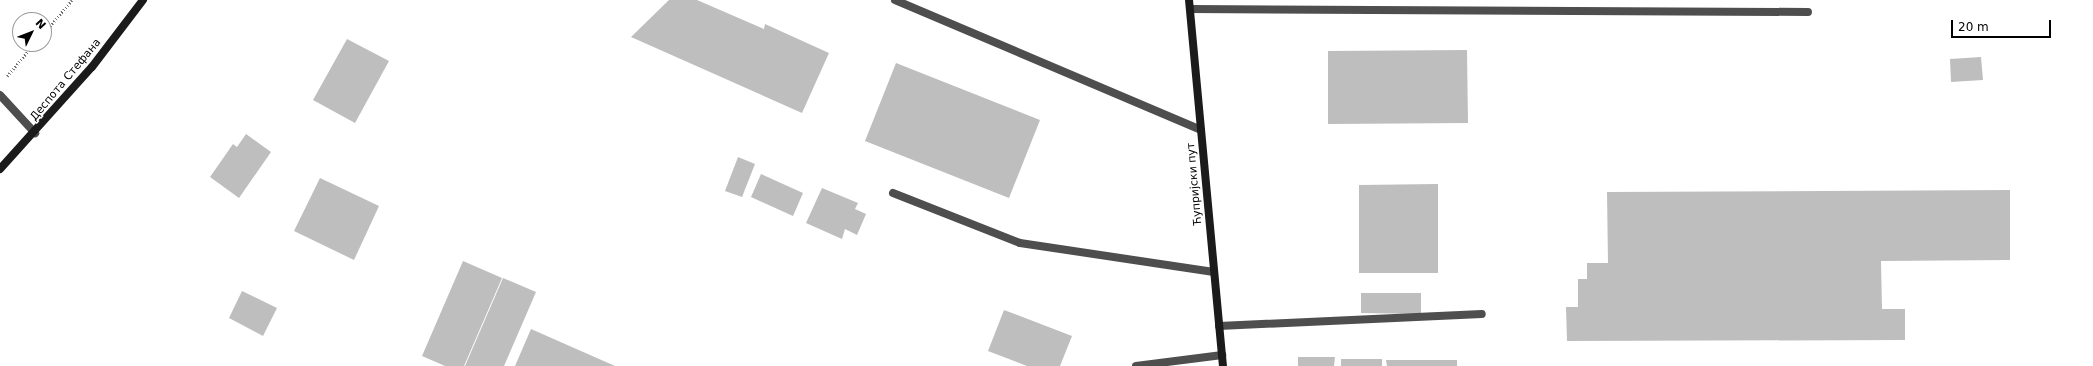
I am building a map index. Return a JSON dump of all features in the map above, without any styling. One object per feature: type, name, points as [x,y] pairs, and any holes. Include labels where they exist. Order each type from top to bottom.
[{"type":"main road","name":"Деспота Стефана","points":[[0,169],[35,133],[92,67],[143,0]]},
{"type":"main road","name":"Ћупријски пут","points":[[1189,0],[1223,366]]},
{"type":"street","points":[[895,0],[1201,130]]},
{"type":"street","points":[[1190,9],[1808,12]]},
{"type":"street","points":[[0,95],[35,133]]},
{"type":"street","points":[[893,193],[1020,244],[1214,272]]},
{"type":"street","points":[[1219,326],[1482,314]]},
{"type":"street","points":[[1136,366],[1222,354]]},
{"type":"path","points":[[52,24],[72,0]]},
{"type":"path","points":[[5,78],[27,52]]},
{"type":"building","points":[[669,0],[697,0],[764,29],[765,24],[829,53],[802,113],[631,37]]},
{"type":"building","points":[[347,39],[389,61],[355,123],[313,100]]},
{"type":"building","points":[[1467,50],[1468,123],[1328,124],[1328,51]]},
{"type":"building","points":[[1981,57],[1983,80],[1951,82],[1950,59]]},
{"type":"building","points":[[896,63],[1040,120],[1009,198],[865,141]]},
{"type":"building","points":[[246,134],[271,152],[239,198],[210,177],[233,144],[237,147]]},
{"type":"building","points":[[738,157],[755,164],[742,197],[725,191]]},
{"type":"building","points":[[761,174],[803,193],[793,216],[751,197]]},
{"type":"building","points":[[320,178],[379,206],[354,260],[294,231]]},
{"type":"building","points":[[1438,184],[1438,273],[1359,273],[1359,185]]},
{"type":"building","points":[[822,188],[858,203],[855,209],[866,214],[857,235],[845,229],[842,239],[806,223]]},
{"type":"building","points":[[2010,190],[2010,260],[1881,261],[1882,309],[1905,309],[1905,340],[1567,341],[1566,307],[1578,307],[1578,279],[1587,279],[1587,263],[1608,263],[1607,192]]},
{"type":"building","points":[[463,261],[502,278],[464,366],[445,366],[422,356]]},
{"type":"building","points":[[503,278],[536,292],[504,366],[465,366]]},
{"type":"building","points":[[242,291],[277,308],[263,336],[229,318]]},
{"type":"building","points":[[1361,293],[1421,293],[1421,314],[1361,313]]},
{"type":"building","points":[[1004,310],[1072,336],[1060,366],[1027,366],[988,351]]},
{"type":"building","points":[[531,329],[615,366],[515,366]]},
{"type":"building","points":[[1298,357],[1335,357],[1334,366],[1298,366]]},
{"type":"building","points":[[1341,359],[1382,359],[1382,366],[1341,366]]},
{"type":"building","points":[[1386,360],[1457,360],[1457,366],[1387,366]]}]
